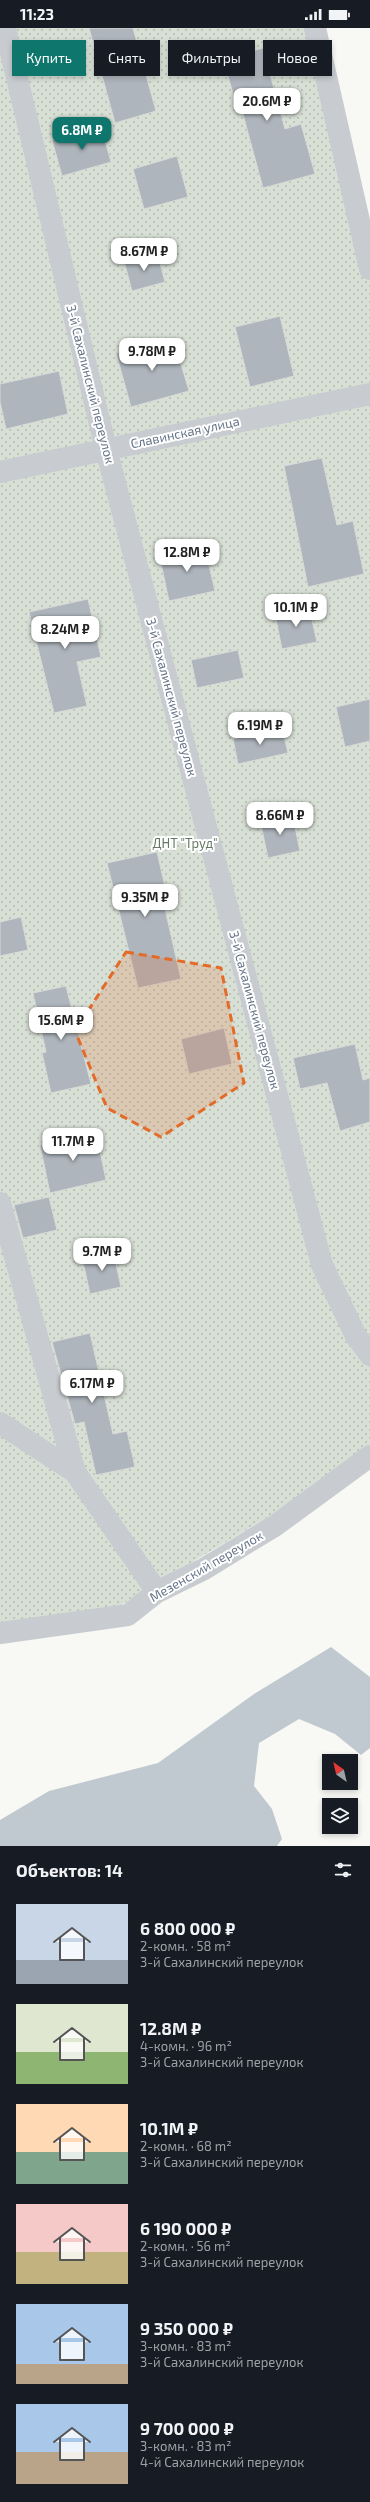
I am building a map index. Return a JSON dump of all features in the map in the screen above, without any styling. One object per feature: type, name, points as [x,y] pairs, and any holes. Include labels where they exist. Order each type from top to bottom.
[{"type":"street","name":"3-й Сахалинский переулок","points":[[5,28],[106,449],[322,1265],[356,1336],[370,1355]]},
{"type":"street","points":[[315,28],[370,269]]},
{"type":"street","name":"Славинская улица","points":[[0,472],[370,394]]},
{"type":"street","points":[[0,1203],[75,1472],[158,1592]]},
{"type":"street","points":[[0,1423],[75,1472]]},
{"type":"street","name":"Мезенский переулок","points":[[0,1633],[128,1615],[158,1592],[204,1569],[276,1525],[370,1456]]},
{"type":"highlighted area","points":[[126,952],[221,968],[244,1083],[161,1137],[107,1108],[75,1031]]},
{"type":"green space","name":"ДНТ \"Труд\"","points":[[0,28],[320,28],[323,40],[263,40],[263,76],[331,76],[370,238],[370,1448],[301,1497],[88,1625],[0,1639]]},
{"type":"shaded area","points":[[331,1647],[370,1677],[370,1748],[361,1755],[335,1734],[299,1719],[259,1743],[254,1786],[272,1809],[282,1839],[277,1846],[0,1846],[0,1820],[49,1791],[158,1763],[254,1694]]},
{"type":"building","points":[[89,28],[133,28],[136,40],[94,40],[94,46]]},
{"type":"building","points":[[263,48],[263,76],[271,76],[285,129],[301,124],[315,174],[263,188],[238,96],[234,97],[228,76],[255,76],[255,50]]},
{"type":"building","points":[[102,76],[146,76],[156,111],[115,123]]},
{"type":"building","points":[[101,126],[111,162],[62,176],[52,140]]},
{"type":"building","points":[[177,156],[188,197],[144,209],[133,169]]},
{"type":"building","points":[[157,252],[165,282],[132,291],[124,261]]},
{"type":"building","points":[[280,316],[294,376],[250,387],[235,327]]},
{"type":"building","points":[[173,337],[189,391],[131,407],[116,353]]},
{"type":"building","points":[[59,371],[68,414],[6,429],[0,402],[0,384]]},
{"type":"building","points":[[322,458],[337,525],[353,521],[364,574],[308,587],[284,466]]},
{"type":"building","points":[[204,544],[215,591],[169,601],[159,554]]},
{"type":"building","points":[[88,599],[101,657],[77,662],[87,706],[54,713],[29,612]]},
{"type":"building","points":[[309,607],[317,642],[282,649],[275,615]]},
{"type":"building","points":[[238,650],[244,678],[197,688],[191,660]]},
{"type":"building","points":[[370,699],[370,741],[345,747],[336,707]]},
{"type":"building","points":[[282,728],[288,753],[238,764],[233,739]]},
{"type":"building","points":[[292,813],[300,851],[268,858],[260,820]]},
{"type":"building","points":[[157,852],[170,908],[165,909],[181,979],[138,988],[107,863]]},
{"type":"building","points":[[21,917],[28,950],[0,956],[0,922]]},
{"type":"building","points":[[66,986],[91,1084],[51,1093],[42,1053],[46,1052],[33,993]]},
{"type":"building","points":[[224,1028],[232,1064],[189,1074],[181,1039]]},
{"type":"building","points":[[355,1044],[363,1080],[370,1078],[370,1122],[340,1131],[327,1083],[300,1089],[293,1058]]},
{"type":"building","points":[[96,1132],[106,1180],[50,1193],[40,1145]]},
{"type":"building","points":[[49,1197],[57,1230],[23,1238],[14,1205]]},
{"type":"building","points":[[113,1250],[121,1287],[90,1294],[82,1257]]},
{"type":"building","points":[[90,1333],[113,1434],[127,1431],[135,1467],[96,1475],[84,1422],[75,1424],[52,1342]]}]
